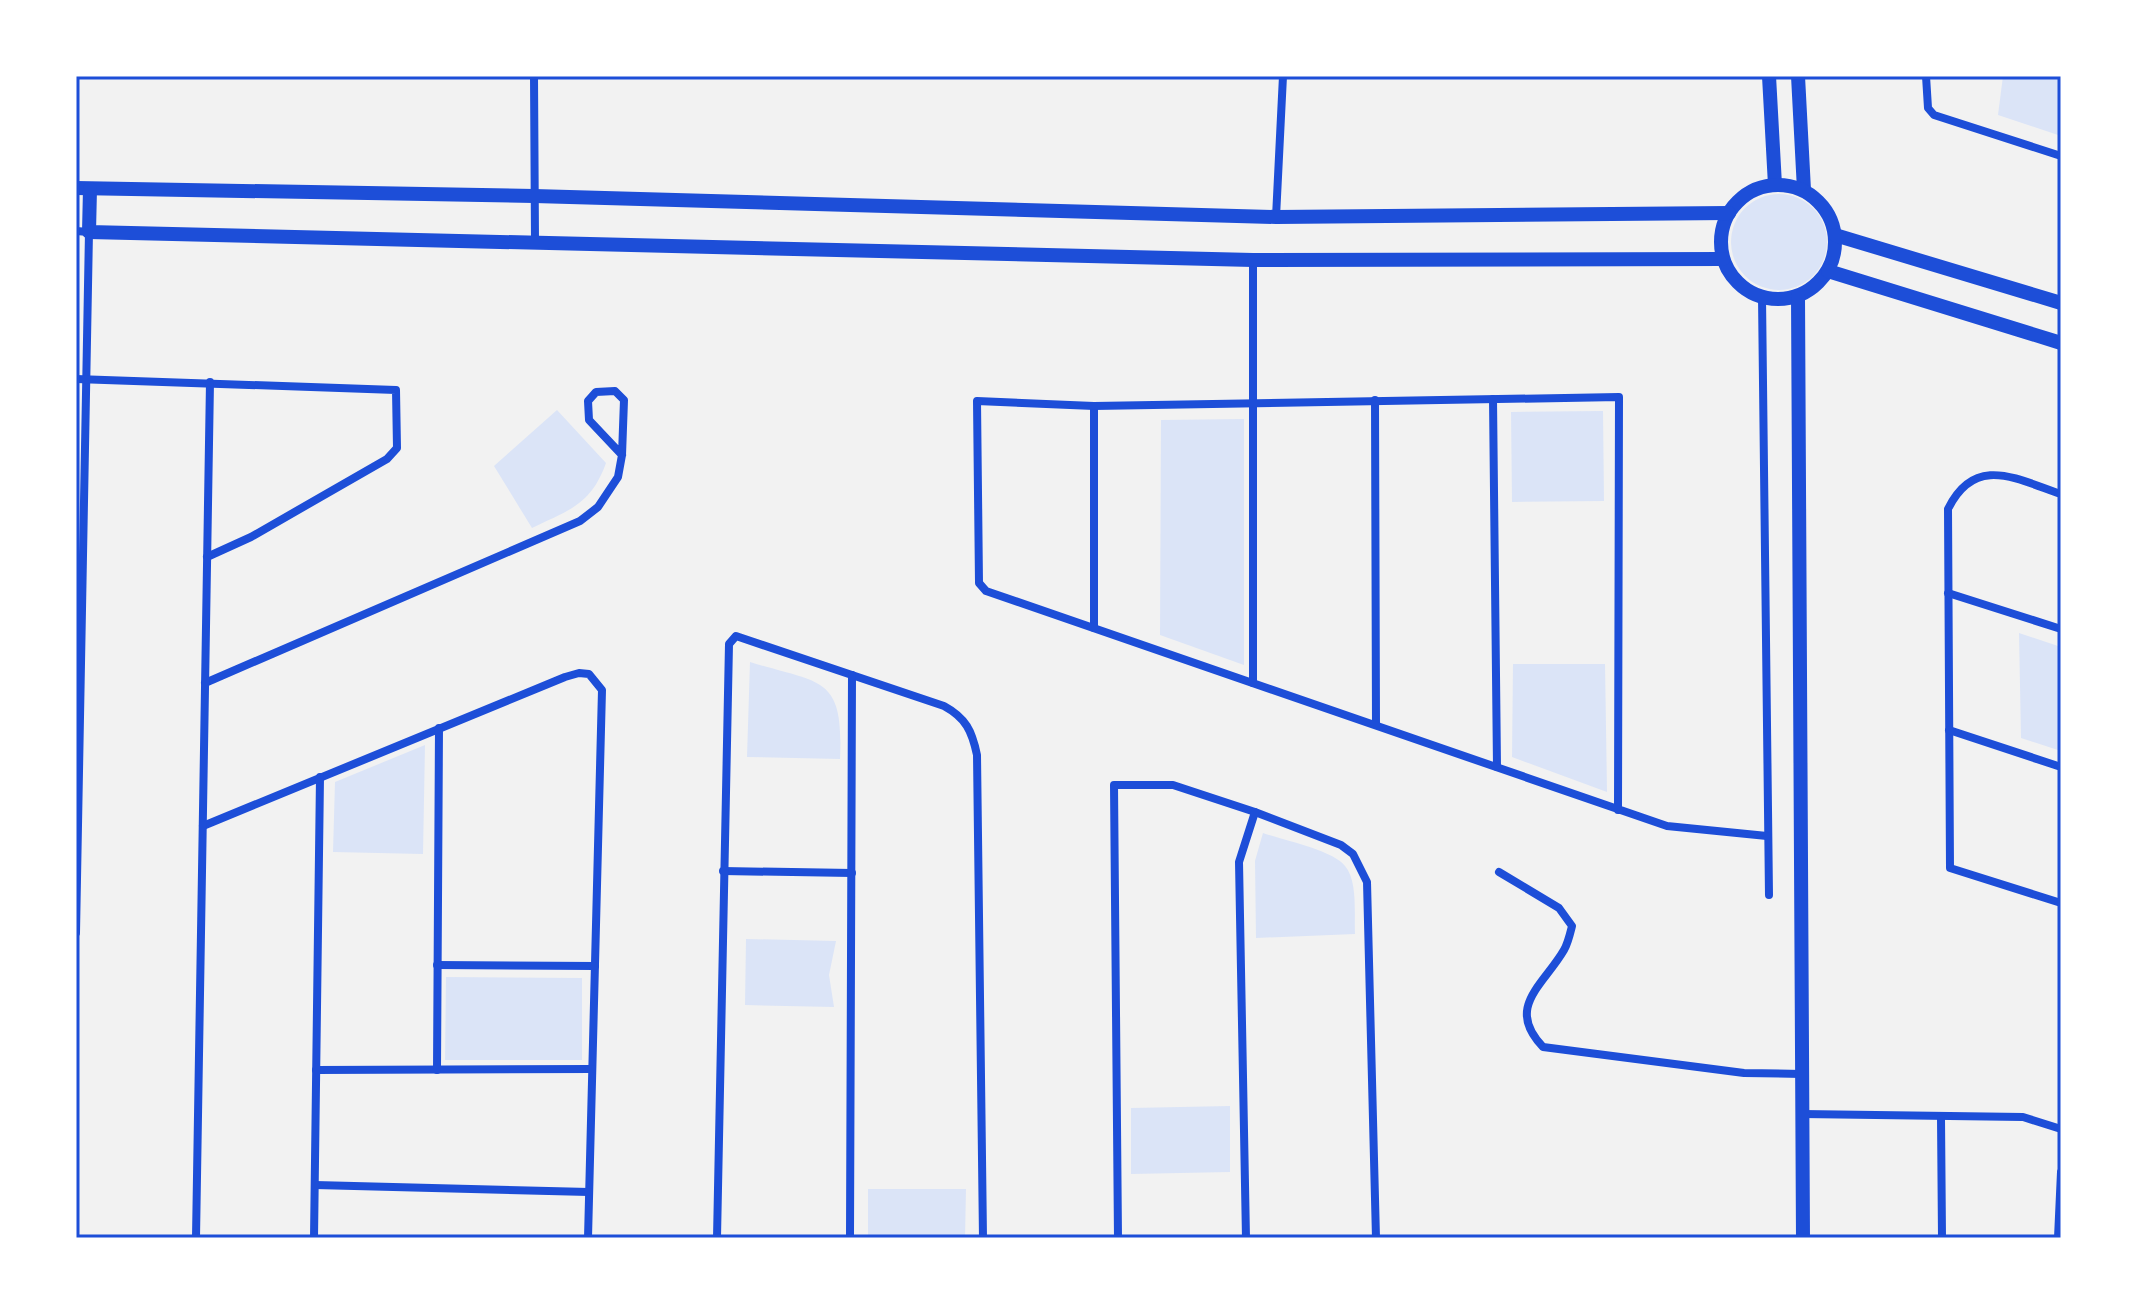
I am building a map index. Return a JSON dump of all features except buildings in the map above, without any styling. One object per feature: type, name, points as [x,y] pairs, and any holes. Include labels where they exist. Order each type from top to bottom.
[{"type":"street","points":[[534,76],[535,241]]},
{"type":"street","points":[[1276,217],[1283,76]]},
{"type":"street","points":[[1769,76],[1775,185]]},
{"type":"street","points":[[1798,76],[1804,190]]},
{"type":"street","points":[[1926,76],[1928,108],[1934,115],[2061,156]]},
{"type":"street","points":[[1775,185],[1804,190],[1819,201],[1830,217],[1835,235],[1834,254],[1828,271],[1815,286],[1798,296],[1762,297],[1732,277],[1723,259],[1721,240],[1729,213],[1748,193],[1775,185]]},
{"type":"street","points":[[76,933],[86,379],[83,188],[534,196],[1276,217],[1729,213]]},
{"type":"street","points":[[82,231],[1253,260],[1723,259]]},
{"type":"street","points":[[1835,235],[2061,303]]},
{"type":"street","points":[[1253,260],[1253,683]]},
{"type":"street","points":[[1828,271],[2061,343]]},
{"type":"street","points":[[1798,296],[1803,1238]]},
{"type":"street","points":[[1762,297],[1769,895]]},
{"type":"street","points":[[76,379],[390,387],[396,390],[397,448],[387,459],[251,537],[207,557]]},
{"type":"street","points":[[196,1238],[210,382]]},
{"type":"street","points":[[205,683],[580,521],[610,493],[622,455],[624,400],[615,391],[596,392],[586,407],[589,420],[622,455]]},
{"type":"street","points":[[1618,810],[1619,397],[1094,406],[977,401],[979,583],[986,591],[1376,724],[1618,810],[1667,826],[1767,836]]},
{"type":"street","points":[[1493,399],[1497,767]]},
{"type":"street","points":[[1375,400],[1376,724]]},
{"type":"street","points":[[1094,406],[1094,628]]},
{"type":"street","points":[[2061,494],[1999,474],[1983,475],[1967,482],[1955,494],[1948,509],[1950,868],[2061,903]]},
{"type":"street","points":[[1948,593],[2061,629]]},
{"type":"street","points":[[717,1238],[729,644],[736,636],[944,706],[961,716],[973,734],[977,755],[983,1238]]},
{"type":"street","points":[[203,826],[565,677],[589,674],[596,681],[602,690],[588,1238]]},
{"type":"street","points":[[850,1238],[852,675]]},
{"type":"street","points":[[437,1070],[439,728]]},
{"type":"street","points":[[1949,730],[2061,767]]},
{"type":"street","points":[[314,1238],[320,777]]},
{"type":"street","points":[[1118,1238],[1114,785],[1173,785],[1255,812],[1341,845],[1353,854],[1367,882],[1376,1238]]},
{"type":"street","points":[[1246,1238],[1239,862],[1255,812]]},
{"type":"street","points":[[723,871],[852,873]]},
{"type":"street","points":[[1499,872],[1559,908],[1572,926],[1565,949],[1541,979],[1526,1007],[1528,1032],[1543,1047],[1744,1073],[1802,1074]]},
{"type":"street","points":[[437,965],[595,966]]},
{"type":"street","points":[[316,1070],[592,1069]]},
{"type":"street","points":[[1802,1114],[2023,1117],[2061,1129]]},
{"type":"street","points":[[1941,1118],[1942,1238]]},
{"type":"street","points":[[2058,1238],[2061,1172]]},
{"type":"street","points":[[315,1185],[589,1192]]},
{"type":"shaded area","points":[[2003,76],[2061,76],[2061,136],[1998,115]]},
{"type":"shaded area","points":[[1770,194],[1788,194],[1806,202],[1819,215],[1827,233],[1824,261],[1806,282],[1788,290],[1770,290],[1752,282],[1739,269],[1731,251],[1731,233],[1739,215],[1752,202]]},
{"type":"shaded area","points":[[557,410],[606,463],[586,497],[568,511],[532,528],[494,466]]},
{"type":"shaded area","points":[[1603,411],[1604,501],[1512,502],[1511,412]]},
{"type":"shaded area","points":[[1244,419],[1244,665],[1160,635],[1161,420]]},
{"type":"shaded area","points":[[2019,633],[2061,647],[2061,751],[2021,738]]},
{"type":"shaded area","points":[[750,662],[811,680],[823,687],[832,697],[838,712],[840,759],[747,757]]},
{"type":"shaded area","points":[[1513,664],[1605,664],[1607,792],[1512,757]]},
{"type":"shaded area","points":[[425,745],[423,854],[333,852],[335,782]]},
{"type":"shaded area","points":[[1263,833],[1319,850],[1345,866],[1354,889],[1355,934],[1256,938],[1255,861]]},
{"type":"shaded area","points":[[746,939],[836,941],[829,975],[834,1007],[745,1005]]},
{"type":"shaded area","points":[[446,977],[582,978],[582,1060],[445,1060]]},
{"type":"shaded area","points":[[1230,1106],[1230,1172],[1131,1174],[1131,1108]]},
{"type":"shaded area","points":[[868,1189],[966,1189],[965,1238],[868,1238]]}]
